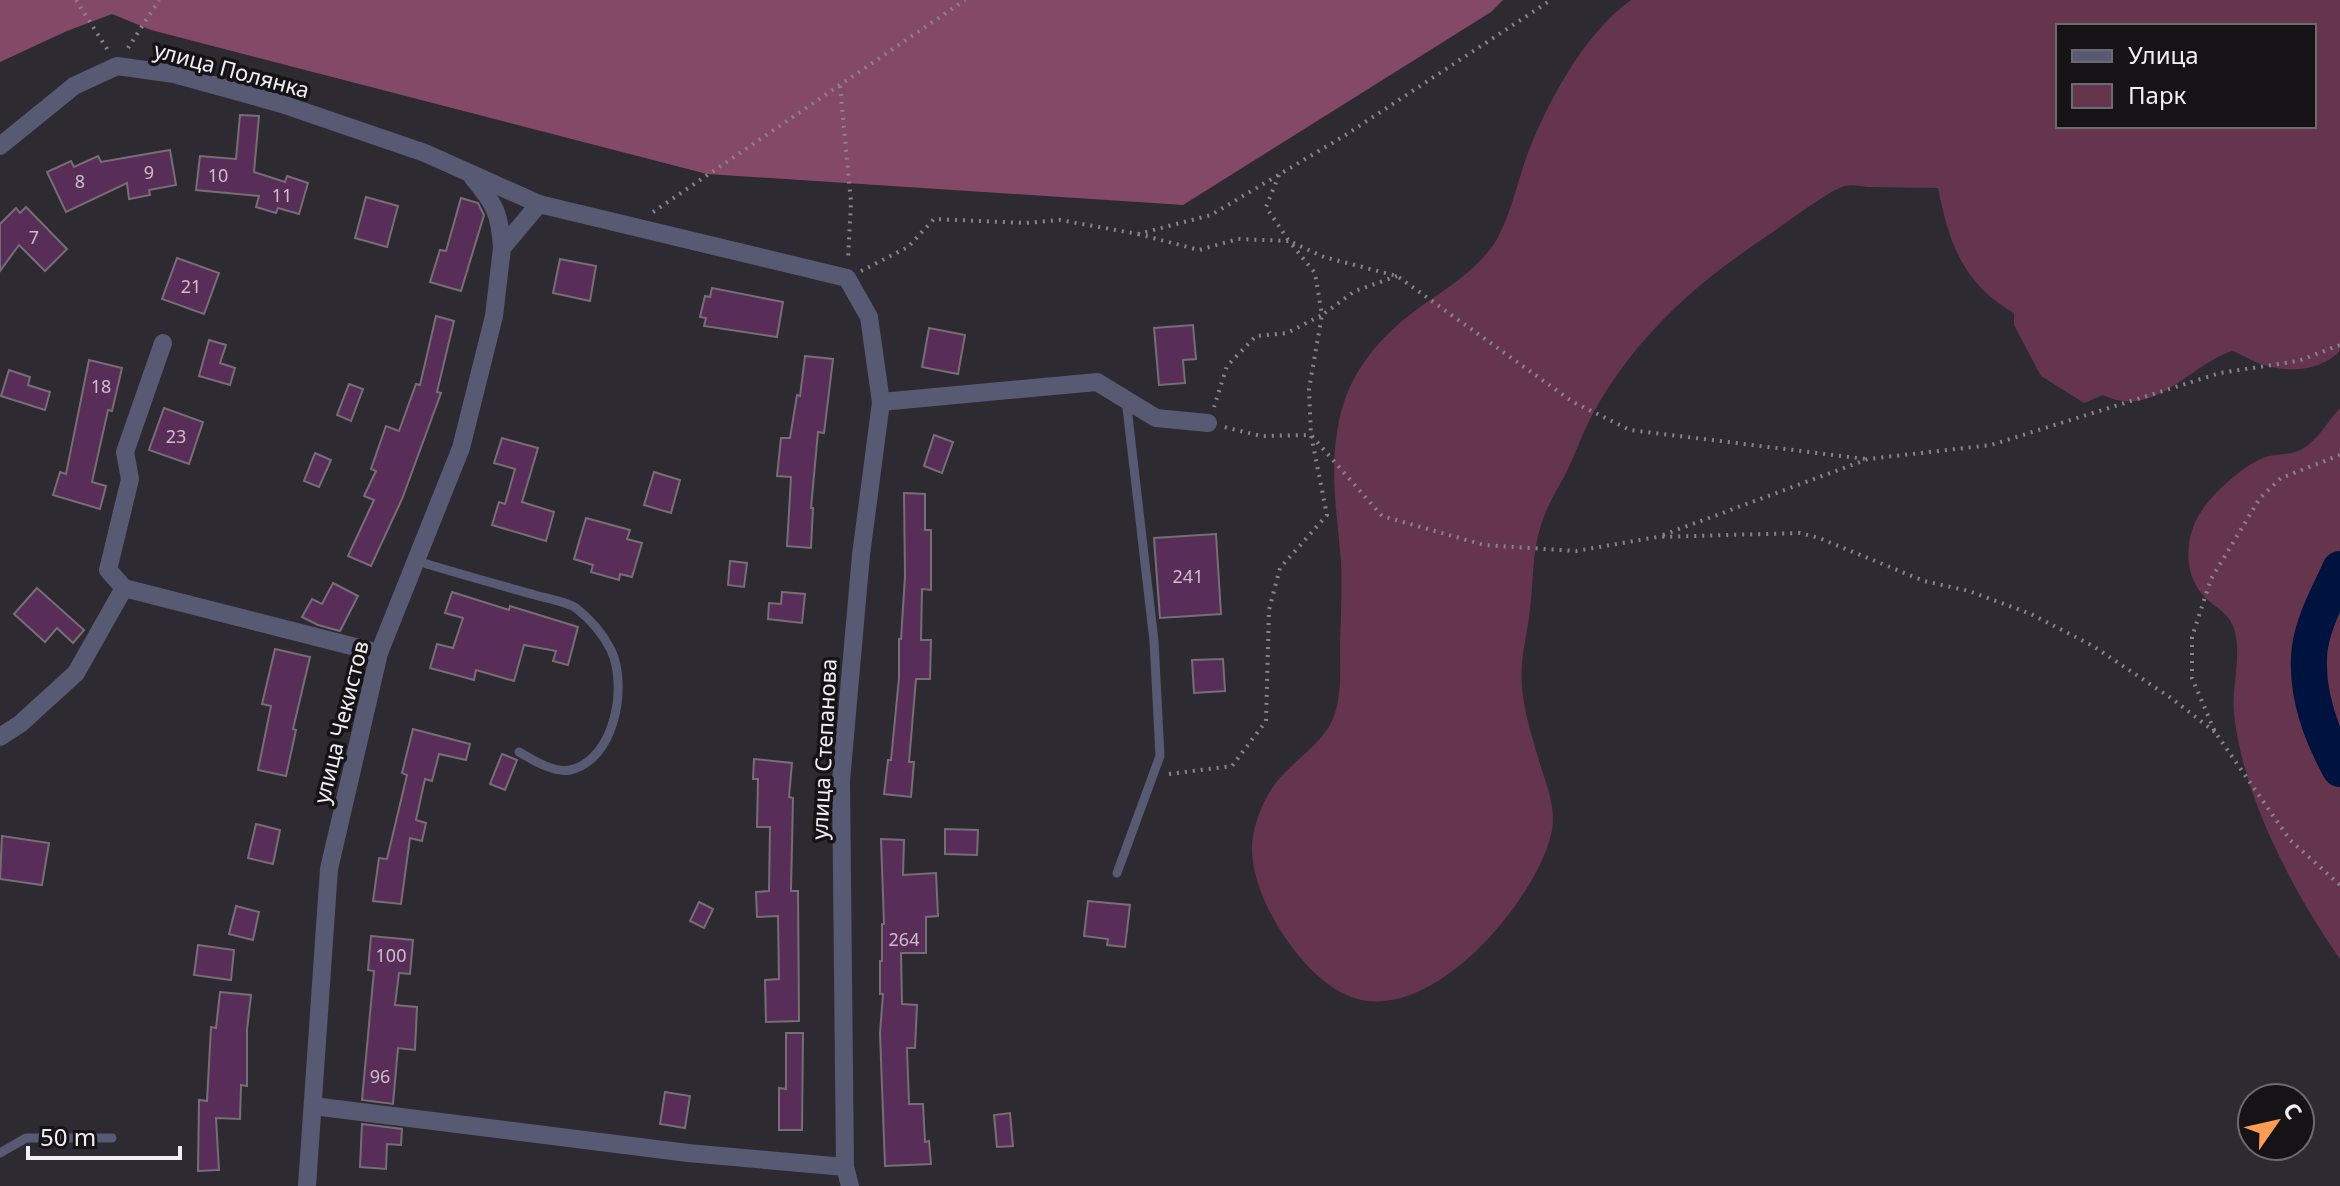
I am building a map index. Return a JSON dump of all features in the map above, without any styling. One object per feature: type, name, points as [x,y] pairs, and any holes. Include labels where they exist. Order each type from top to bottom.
[{"type":"street","points":[[0,146],[74,86],[117,66]]},
{"type":"street","name":"улица Полянка","points":[[117,66],[174,74],[282,104],[425,153],[539,204],[847,278]]},
{"type":"street","name":"улица Чекистов","points":[[307,1186],[329,869],[379,653],[461,448],[494,316],[502,248],[500,218],[486,194],[468,173]]},
{"type":"street","points":[[502,248],[539,204]]},
{"type":"street","name":"улица Степанова","points":[[847,278],[869,317],[881,402],[861,555],[841,781],[845,1167],[850,1186]]},
{"type":"street","points":[[163,343],[125,452],[130,479],[108,570],[124,588],[379,653]]},
{"type":"street","points":[[881,402],[1097,382],[1156,418],[1208,423]]},
{"type":"street","points":[[0,737],[20,724],[76,673],[124,588]]},
{"type":"street","points":[[313,1106],[688,1153],[845,1167]]},
{"type":"lane","points":[[1117,873],[1160,756],[1154,641],[1126,399]]},
{"type":"lane","points":[[417,561],[573,606],[596,626],[612,652],[618,685],[616,716],[606,743],[589,761],[569,770],[552,768],[519,752]]},
{"type":"lane","points":[[0,1153],[26,1138],[112,1138]]},
{"type":"path","points":[[76,0],[117,66],[159,0]]},
{"type":"path","points":[[632,226],[965,0]]},
{"type":"path","points":[[1138,234],[1211,215],[1344,136],[1551,0]]},
{"type":"path","points":[[840,86],[851,202],[847,278],[908,247],[934,219],[1025,223],[1060,220],[1138,234],[1199,250],[1238,239],[1289,241],[1324,257],[1397,276],[1573,402],[1630,430],[1868,459],[1991,445],[2220,373],[2298,361],[2340,345]]},
{"type":"path","points":[[1152,777],[1232,766],[1266,721],[1269,610],[1280,568],[1327,515],[1311,435],[1309,389],[1322,315],[1315,273],[1266,207],[1279,175]]},
{"type":"path","points":[[1397,276],[1355,291],[1322,315],[1287,333],[1256,336],[1227,366],[1208,423],[1261,436],[1311,435],[1382,516],[1484,545],[1576,551],[1657,537],[1800,533],[1819,538],[1924,581],[1969,591],[2031,614],[2093,646],[2171,698],[2215,732]]},
{"type":"path","points":[[2340,455],[2281,478],[2260,498],[2211,579],[2192,637],[2192,678],[2215,732],[2290,840],[2340,885]]},
{"type":"path","points":[[1657,537],[1868,459]]},
{"type":"green space","points":[[1631,0],[2340,0],[2340,351],[2313,367],[2282,369],[2261,364],[2232,351],[2155,396],[2139,401],[2121,401],[2103,395],[2084,403],[2041,376],[2014,325],[2014,313],[1997,302],[1970,275],[1953,244],[1938,188],[1848,185],[1818,201],[1714,274],[1645,339],[1607,390],[1590,419],[1546,511],[1536,548],[1523,652],[1522,690],[1533,742],[1551,800],[1553,826],[1541,863],[1524,893],[1474,953],[1445,977],[1413,994],[1382,1001],[1351,997],[1316,974],[1284,935],[1260,890],[1252,848],[1257,820],[1269,793],[1285,772],[1323,735],[1337,705],[1341,571],[1334,474],[1336,439],[1344,401],[1362,365],[1388,334],[1469,272],[1496,241],[1542,120],[1567,74],[1597,32]]},
{"type":"green space","points":[[2340,408],[2340,959],[2288,874],[2259,810],[2239,746],[2234,714],[2235,634],[2229,619],[2205,598],[2197,586],[2190,570],[2188,551],[2194,525],[2205,506],[2223,486],[2243,469],[2263,458],[2304,448]]},
{"type":"shaded area","points":[[0,0],[1503,0],[1491,12],[1183,205],[707,174],[151,30],[112,14],[0,62]]},
{"type":"building","points":[[240,115],[259,116],[254,172],[285,182],[287,176],[308,183],[299,214],[278,208],[276,213],[256,207],[259,196],[196,190],[200,156],[236,159]]},
{"type":"building","points":[[170,150],[176,185],[149,190],[150,195],[129,199],[127,183],[66,212],[47,172],[71,161],[74,167],[98,156],[101,162]]},
{"type":"building","points":[[366,197],[398,206],[387,247],[355,238]]},
{"type":"building","points":[[461,198],[478,203],[484,215],[461,291],[430,282],[440,250],[446,251]]},
{"type":"building","points":[[26,207],[67,249],[45,271],[19,245],[0,271],[0,224],[16,208],[20,213]]},
{"type":"building","points":[[177,258],[219,273],[204,314],[162,299]]},
{"type":"building","points":[[560,259],[596,266],[590,301],[553,293]]},
{"type":"building","points":[[712,288],[783,302],[777,337],[704,326],[706,318],[700,317],[705,296],[710,297]]},
{"type":"building","points":[[436,316],[454,321],[437,392],[441,393],[402,499],[371,566],[348,556],[374,500],[364,496],[376,471],[371,469],[386,426],[399,431],[416,384],[420,385]]},
{"type":"building","points":[[1193,325],[1196,359],[1183,360],[1185,383],[1159,385],[1154,328]]},
{"type":"building","points":[[929,328],[965,335],[958,374],[922,367]]},
{"type":"building","points":[[209,340],[226,345],[220,363],[235,368],[230,385],[199,376]]},
{"type":"building","points":[[805,356],[833,359],[824,433],[818,432],[811,508],[811,548],[787,546],[791,477],[777,476],[781,438],[790,438]]},
{"type":"building","points":[[89,360],[122,368],[112,411],[108,410],[92,482],[106,486],[100,509],[53,495],[60,472],[66,474]]},
{"type":"building","points":[[9,370],[30,377],[28,385],[50,392],[45,410],[1,396]]},
{"type":"building","points":[[349,384],[363,389],[351,421],[337,415]]},
{"type":"building","points":[[164,408],[203,422],[189,464],[149,450]]},
{"type":"building","points":[[934,435],[953,442],[942,473],[924,466]]},
{"type":"building","points":[[502,438],[538,448],[522,502],[554,512],[546,541],[492,525],[499,502],[505,504],[515,469],[494,463]]},
{"type":"building","points":[[315,453],[331,460],[319,487],[304,481]]},
{"type":"building","points":[[654,472],[680,480],[671,513],[644,505]]},
{"type":"building","points":[[904,493],[925,494],[925,530],[931,530],[931,590],[922,589],[921,640],[931,640],[930,679],[916,679],[909,762],[914,762],[911,797],[884,794],[888,760],[891,760],[899,678],[905,576]]},
{"type":"building","points":[[586,518],[630,530],[627,539],[642,543],[632,577],[620,574],[619,580],[591,572],[593,565],[574,559]]},
{"type":"building","points":[[1216,534],[1221,614],[1160,618],[1154,538]]},
{"type":"building","points":[[730,561],[747,563],[744,587],[728,585]]},
{"type":"building","points":[[333,583],[358,596],[340,631],[302,617],[312,599],[322,604]]},
{"type":"building","points":[[37,588],[84,630],[73,643],[57,628],[45,642],[14,614]]},
{"type":"building","points":[[452,592],[578,627],[568,665],[553,661],[556,651],[524,645],[514,681],[476,670],[474,680],[430,668],[437,644],[453,648],[463,618],[445,613]]},
{"type":"building","points":[[782,592],[805,594],[802,623],[768,619],[769,603],[781,604]]},
{"type":"building","points":[[275,649],[310,657],[293,729],[296,730],[286,776],[258,770],[271,706],[262,704]]},
{"type":"building","points":[[1223,659],[1225,691],[1194,693],[1192,660]]},
{"type":"building","points":[[413,729],[470,744],[466,760],[439,754],[432,781],[425,779],[416,820],[426,823],[422,841],[410,838],[401,904],[373,901],[379,858],[387,859],[407,775],[402,773]]},
{"type":"building","points":[[502,754],[517,760],[505,790],[490,784]]},
{"type":"building","points":[[754,759],[792,763],[789,797],[793,798],[791,891],[798,891],[799,1021],[766,1022],[765,980],[779,979],[778,916],[757,917],[756,892],[769,891],[770,827],[757,827],[758,779],[753,779]]},
{"type":"building","points":[[256,824],[280,830],[273,864],[248,858]]},
{"type":"building","points":[[945,829],[978,830],[977,855],[945,854]]},
{"type":"building","points":[[2,836],[49,843],[42,885],[0,879]]},
{"type":"building","points":[[881,839],[904,840],[903,875],[936,873],[938,916],[926,917],[926,953],[901,953],[902,1004],[917,1005],[915,1048],[907,1048],[909,1104],[923,1104],[925,1142],[929,1141],[931,1164],[885,1166],[880,1033],[883,994],[880,994],[880,961],[884,924]]},
{"type":"building","points":[[1088,901],[1130,905],[1125,947],[1107,945],[1108,939],[1084,936]]},
{"type":"building","points":[[699,902],[713,909],[704,928],[690,921]]},
{"type":"building","points":[[236,906],[259,912],[253,940],[229,934]]},
{"type":"building","points":[[371,936],[413,940],[410,974],[399,973],[395,1005],[417,1007],[415,1050],[398,1048],[393,1104],[362,1100],[374,971],[368,970]]},
{"type":"building","points":[[198,945],[234,950],[231,980],[194,975]]},
{"type":"building","points":[[220,992],[251,995],[247,1030],[247,1086],[241,1085],[240,1119],[216,1118],[219,1170],[198,1171],[199,1100],[207,1101],[211,1027],[216,1028]]},
{"type":"building","points":[[786,1033],[803,1033],[802,1130],[779,1130],[779,1088],[786,1089]]},
{"type":"building","points":[[665,1092],[690,1096],[685,1128],[660,1124]]},
{"type":"building","points":[[1010,1113],[1013,1146],[997,1147],[994,1115]]},
{"type":"building","points":[[362,1124],[402,1129],[401,1145],[387,1144],[386,1169],[360,1167]]},
{"type":"waterway","points":[[2340,569],[2320,612],[2309,657],[2310,686],[2317,715],[2340,769]]}]
